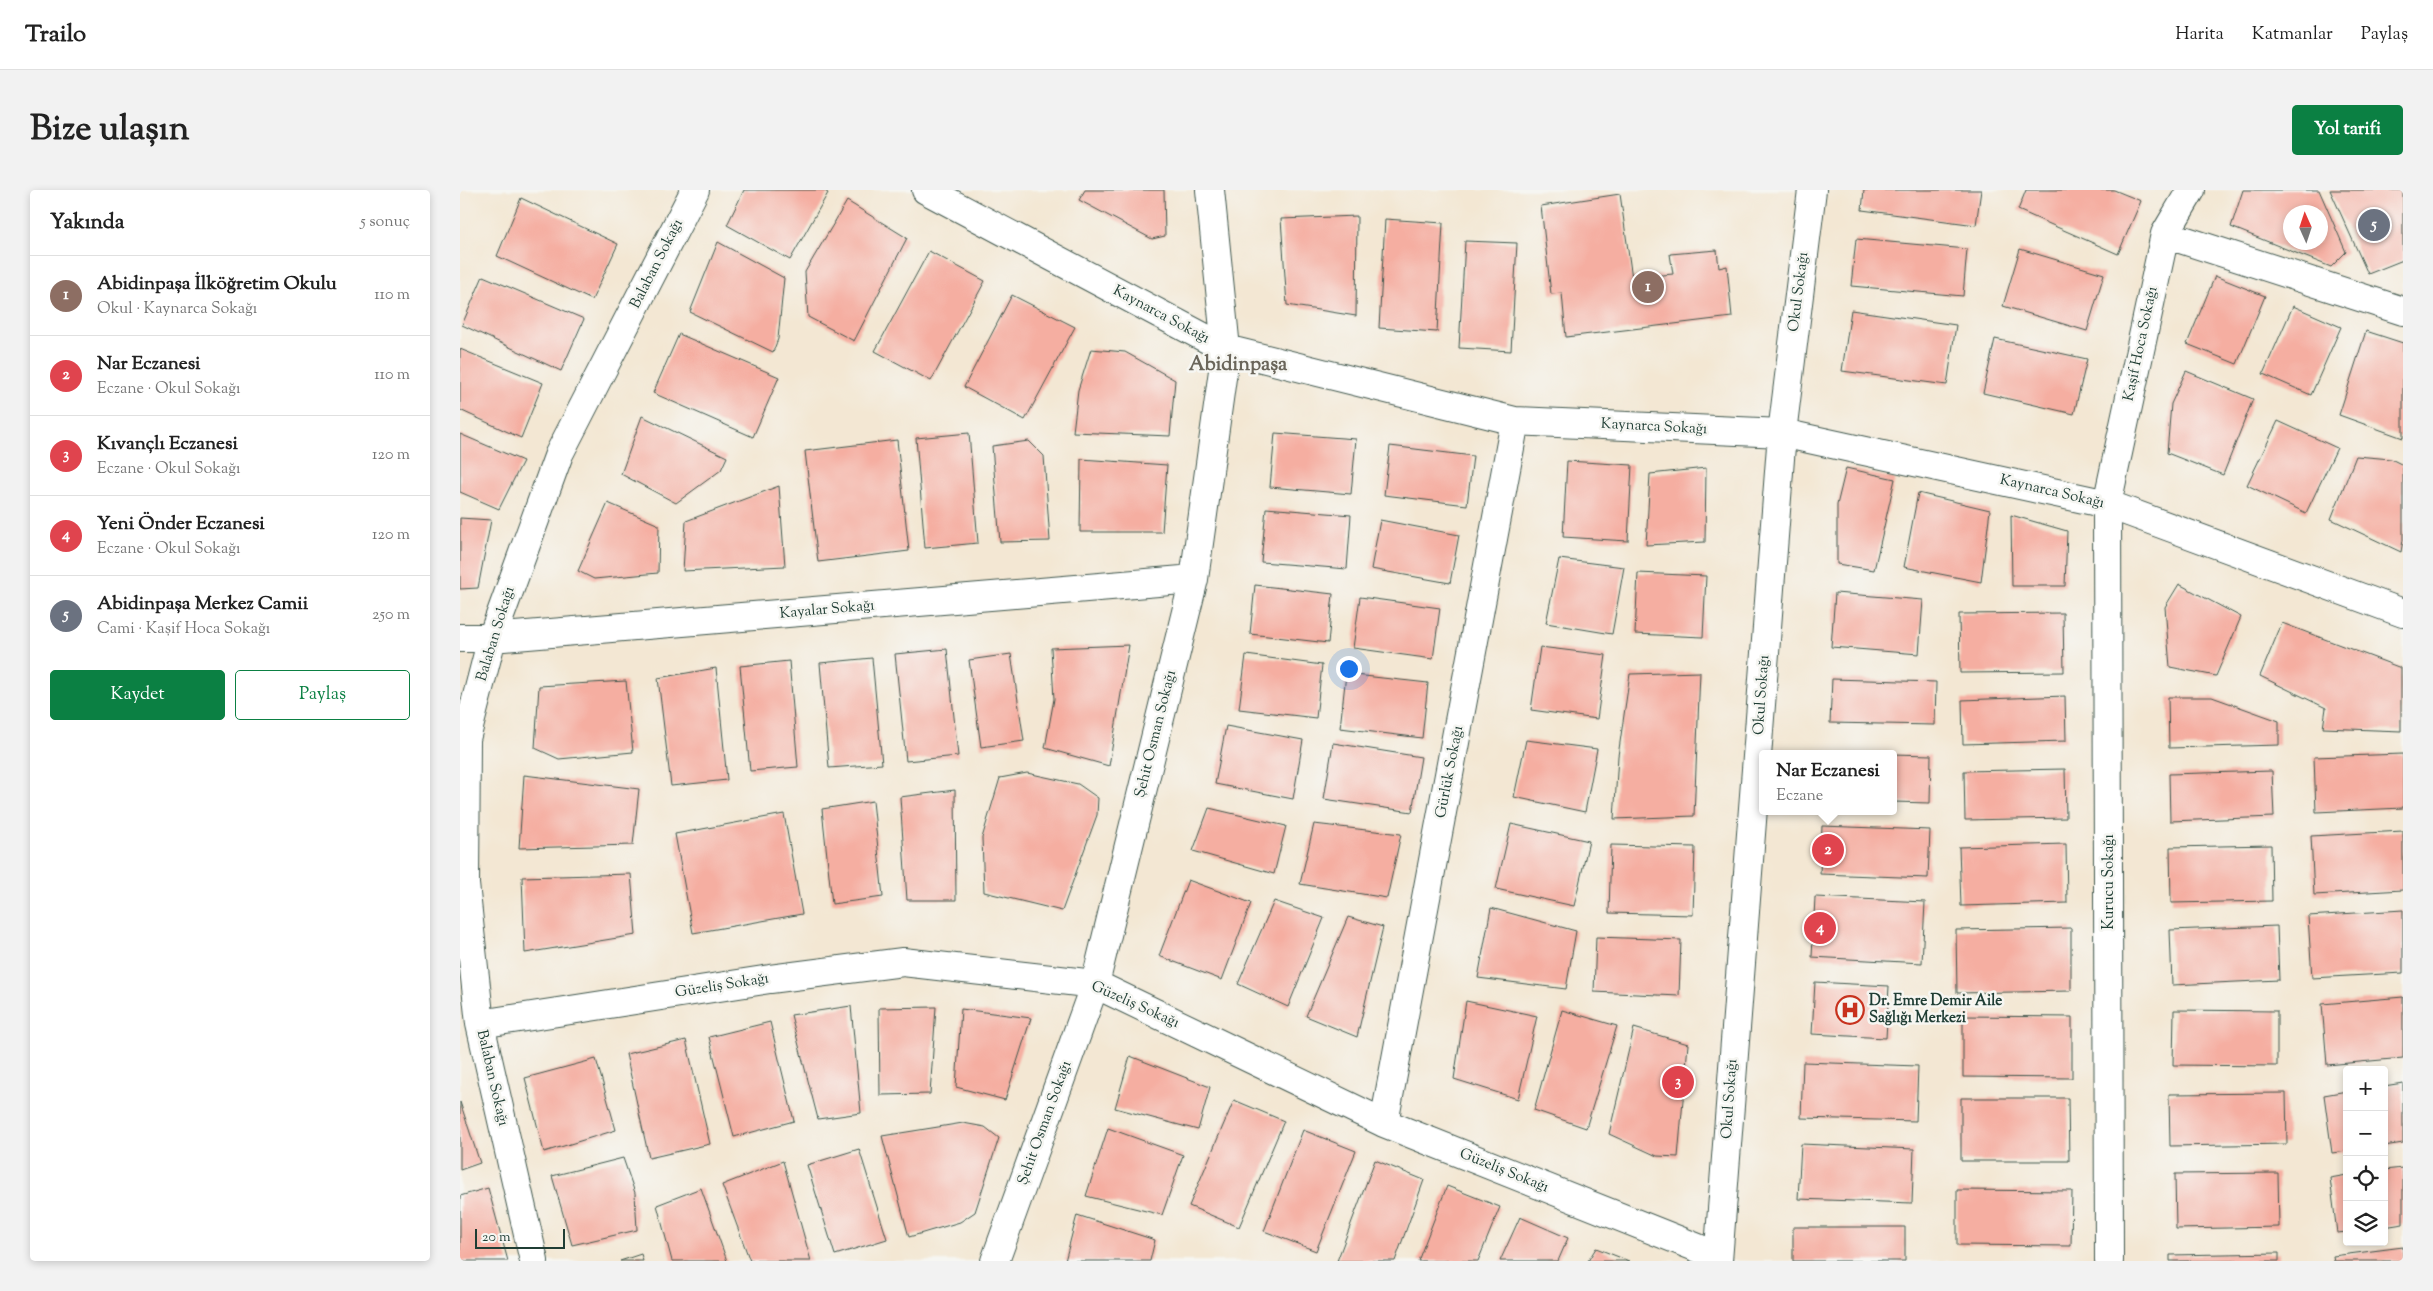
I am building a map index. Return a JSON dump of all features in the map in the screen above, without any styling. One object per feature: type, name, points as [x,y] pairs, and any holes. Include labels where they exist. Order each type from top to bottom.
[{"type":"street","name":"Balaban Sokağı","points":[[534,1261],[480,1024],[465,884],[466,739],[492,638],[559,454],[695,190]]},
{"type":"street","name":"Kaynarca Sokağı","points":[[926,190],[1226,349],[1515,420],[1782,433],[2107,504],[2403,613]]},
{"type":"street","name":"Şehit Osman Sokağı","points":[[995,1261],[1095,984],[1194,579],[1226,349],[1210,190]]},
{"type":"street","name":"Okul Sokağı","points":[[1718,1259],[1782,433],[1812,190]]},
{"type":"street","name":"Kaşif Hoca Sokağı","points":[[2107,504],[2165,234],[2190,190]]},
{"type":"street","points":[[2165,234],[2403,311]]},
{"type":"street","name":"Gürlük Sokağı","points":[[1384,1123],[1515,420]]},
{"type":"street","name":"Kurucu Sokağı","points":[[2107,504],[2109,1261]]},
{"type":"street","name":"Kayalar Sokağı","points":[[460,638],[492,638],[1194,579]]},
{"type":"street","name":"Güzeliş Sokağı","points":[[480,1024],[770,979],[903,962],[1095,984],[1384,1123],[1718,1259]]},
{"type":"building","points":[[744,190],[823,190],[828,193],[790,260],[727,225]]},
{"type":"building","points":[[1085,190],[1164,190],[1165,236],[1152,239],[1079,200]]},
{"type":"building","points":[[1864,190],[1981,190],[1976,225],[1862,210]]},
{"type":"building","points":[[2026,190],[2114,190],[2141,201],[2118,254],[2018,210]]},
{"type":"building","points":[[2243,190],[2319,190],[2326,205],[2283,205],[2283,248],[2231,227]]},
{"type":"building","points":[[2330,190],[2403,190],[2403,260],[2368,274]]},
{"type":"building","points":[[1620,194],[1632,278],[1673,274],[1670,254],[1717,250],[1719,268],[1727,266],[1732,317],[1566,337],[1562,293],[1551,294],[1541,206]]},
{"type":"building","points":[[521,198],[618,244],[592,300],[497,256]]},
{"type":"building","points":[[847,201],[907,238],[854,341],[808,317],[805,272]]},
{"type":"building","points":[[2328,211],[2346,252],[2331,267],[2288,250],[2328,250]]},
{"type":"building","points":[[1357,216],[1356,316],[1287,305],[1281,219]]},
{"type":"building","points":[[1385,219],[1443,223],[1437,332],[1379,328]]},
{"type":"building","points":[[1856,239],[1967,249],[1963,296],[1851,286]]},
{"type":"building","points":[[1465,241],[1517,243],[1511,351],[1459,348]]},
{"type":"building","points":[[718,242],[784,278],[778,339],[773,352],[690,312]]},
{"type":"building","points":[[2020,249],[2104,274],[2087,331],[2003,306]]},
{"type":"building","points":[[929,251],[985,281],[931,381],[875,351]]},
{"type":"building","points":[[483,276],[584,319],[561,371],[462,325]]},
{"type":"building","points":[[2215,276],[2265,296],[2237,364],[2187,344]]},
{"type":"building","points":[[1012,295],[1075,327],[1025,420],[964,387]]},
{"type":"building","points":[[2293,306],[2341,327],[2311,395],[2263,374]]},
{"type":"building","points":[[1851,310],[1956,325],[1947,385],[1842,371]]},
{"type":"building","points":[[2366,331],[2403,343],[2403,438],[2339,415]]},
{"type":"building","points":[[679,334],[779,377],[753,437],[653,393]]},
{"type":"building","points":[[1995,339],[2087,359],[2074,414],[1983,393]]},
{"type":"building","points":[[460,349],[543,383],[521,438],[460,410]]},
{"type":"building","points":[[1091,349],[1125,352],[1175,380],[1170,436],[1073,432],[1078,390]]},
{"type":"building","points":[[2186,371],[2253,399],[2223,475],[2167,453],[2171,404]]},
{"type":"building","points":[[642,416],[727,457],[721,470],[676,503],[621,474]]},
{"type":"building","points":[[2278,421],[2337,448],[2306,513],[2247,485]]},
{"type":"building","points":[[969,433],[978,543],[925,548],[916,438]]},
{"type":"building","points":[[1275,433],[1356,439],[1351,494],[1270,487]]},
{"type":"building","points":[[460,434],[523,461],[499,509],[460,492]]},
{"type":"building","points":[[897,440],[909,551],[818,562],[805,451]]},
{"type":"building","points":[[1029,441],[1044,456],[1050,541],[1000,542],[992,446]]},
{"type":"building","points":[[1390,446],[1473,456],[1467,505],[1384,495]]},
{"type":"building","points":[[2356,456],[2391,459],[2403,465],[2403,540],[2401,552],[2331,519]]},
{"type":"building","points":[[1081,459],[1167,465],[1162,532],[1080,532]]},
{"type":"building","points":[[1567,461],[1632,465],[1628,541],[1563,537]]},
{"type":"building","points":[[1706,468],[1705,542],[1646,545],[1650,474]]},
{"type":"building","points":[[1846,468],[1895,479],[1874,570],[1837,564],[1837,505]]},
{"type":"building","points":[[779,486],[785,566],[683,571],[686,521]]},
{"type":"building","points":[[1918,493],[1990,510],[1981,582],[1904,567]]},
{"type":"building","points":[[608,503],[659,525],[658,573],[594,579],[578,571]]},
{"type":"building","points":[[1266,508],[1351,515],[1347,569],[1261,562]]},
{"type":"building","points":[[2011,515],[2067,531],[2065,586],[2012,586]]},
{"type":"building","points":[[460,518],[491,520],[478,588],[460,589]]},
{"type":"building","points":[[1380,520],[1459,535],[1450,583],[1371,569]]},
{"type":"building","points":[[1559,559],[1624,567],[1612,634],[1546,623]]},
{"type":"building","points":[[1638,573],[1706,576],[1703,637],[1635,634]]},
{"type":"building","points":[[2179,584],[2241,617],[2216,676],[2170,667],[2165,607]]},
{"type":"building","points":[[1255,585],[1333,594],[1328,643],[1250,634]]},
{"type":"building","points":[[1835,593],[1923,600],[1919,654],[1831,647]]},
{"type":"building","points":[[1360,597],[1440,608],[1433,659],[1353,648]]},
{"type":"building","points":[[2063,613],[2064,672],[1960,673],[1959,614]]},
{"type":"building","points":[[2282,623],[2401,668],[2401,731],[2323,728],[2326,708],[2260,676]]},
{"type":"building","points":[[1129,645],[1109,766],[1045,748],[1054,699],[1051,648]]},
{"type":"building","points":[[1540,647],[1606,655],[1597,719],[1531,710]]},
{"type":"building","points":[[947,649],[958,756],[906,761],[895,654]]},
{"type":"building","points":[[1011,654],[1024,741],[981,747],[969,660]]},
{"type":"building","points":[[1246,655],[1322,665],[1316,718],[1239,709]]},
{"type":"building","points":[[872,658],[882,764],[829,768],[820,663]]},
{"type":"building","points":[[789,661],[798,767],[750,771],[740,666]]},
{"type":"building","points":[[716,668],[727,780],[671,786],[658,678]]},
{"type":"building","points":[[1700,672],[1694,816],[1614,819],[1618,756],[1630,674]]},
{"type":"building","points":[[1346,674],[1428,683],[1422,738],[1340,728]]},
{"type":"building","points":[[1832,679],[1936,682],[1935,725],[1830,723]]},
{"type":"building","points":[[626,681],[633,752],[559,759],[535,748],[539,686]]},
{"type":"building","points":[[2065,696],[2066,741],[1963,744],[1962,700]]},
{"type":"building","points":[[2168,697],[2212,697],[2279,721],[2279,745],[2169,748]]},
{"type":"building","points":[[1226,726],[1303,740],[1293,799],[1215,784]]},
{"type":"building","points":[[1526,740],[1597,749],[1585,812],[1514,797]]},
{"type":"building","points":[[1333,743],[1421,757],[1412,812],[1324,799]]},
{"type":"building","points":[[1897,754],[1931,755],[1930,803],[1897,802]]},
{"type":"building","points":[[2403,754],[2403,808],[2316,812],[2314,757]]},
{"type":"building","points":[[2065,769],[2066,818],[1965,820],[1964,771]]},
{"type":"building","points":[[2272,771],[2274,817],[2170,821],[2169,774]]},
{"type":"building","points":[[1027,773],[1078,784],[1098,798],[1097,815],[1062,911],[984,892],[982,838],[1000,778]]},
{"type":"building","points":[[524,775],[639,789],[633,845],[519,848]]},
{"type":"building","points":[[955,790],[956,900],[907,900],[900,797]]},
{"type":"building","points":[[873,801],[883,897],[832,904],[822,809]]},
{"type":"building","points":[[1209,808],[1286,826],[1274,874],[1193,851]]},
{"type":"building","points":[[784,814],[802,914],[693,933],[675,834]]},
{"type":"building","points":[[1314,824],[1401,834],[1387,898],[1300,884]]},
{"type":"building","points":[[1511,824],[1589,841],[1574,906],[1496,889]]},
{"type":"building","points":[[1822,826],[1930,830],[1928,878],[1820,874]]},
{"type":"building","points":[[2403,831],[2403,890],[2314,895],[2311,836]]},
{"type":"building","points":[[2066,844],[2067,903],[1961,906],[1959,847]]},
{"type":"building","points":[[1611,845],[1695,847],[1693,915],[1609,913]]},
{"type":"building","points":[[2271,845],[2272,901],[2171,903],[2170,847]]},
{"type":"building","points":[[631,874],[636,935],[525,953],[522,877]]},
{"type":"building","points":[[1188,880],[1251,903],[1222,980],[1159,956]]},
{"type":"building","points":[[1815,897],[1925,902],[1922,963],[1812,957]]},
{"type":"building","points":[[1274,901],[1324,918],[1288,1007],[1238,984]]},
{"type":"building","points":[[1491,908],[1576,931],[1566,989],[1478,978]]},
{"type":"building","points":[[2403,910],[2403,973],[2312,978],[2308,916]]},
{"type":"building","points":[[1348,917],[1383,927],[1357,1037],[1306,1016]]},
{"type":"building","points":[[2277,926],[2279,980],[2172,985],[2170,930]]},
{"type":"building","points":[[2071,928],[2071,991],[1957,993],[1956,930]]},
{"type":"building","points":[[1596,937],[1681,940],[1679,996],[1594,992]]},
{"type":"building","name":"Dr. Emre Demir Aile Sağlığı Merkezi","points":[[1815,982],[1889,986],[1886,1038],[1812,1034]]},
{"type":"building","points":[[2403,997],[2403,1058],[2327,1065],[2322,1004]]},
{"type":"building","points":[[1466,1001],[1537,1016],[1518,1099],[1454,1079]]},
{"type":"building","points":[[851,1006],[861,1113],[818,1119],[791,1015]]},
{"type":"building","points":[[936,1007],[930,1094],[880,1095],[879,1008]]},
{"type":"building","points":[[961,1009],[1031,1018],[1005,1100],[956,1087]]},
{"type":"building","points":[[1562,1010],[1617,1026],[1586,1128],[1534,1110]]},
{"type":"building","points":[[2174,1010],[2277,1011],[2277,1066],[2173,1065]]},
{"type":"building","points":[[1963,1016],[2072,1017],[2072,1078],[1963,1077]]},
{"type":"building","points":[[770,1022],[794,1121],[734,1137],[709,1037]]},
{"type":"building","points":[[1634,1028],[1688,1044],[1678,1157],[1657,1156],[1609,1134]]},
{"type":"building","points":[[686,1040],[710,1144],[649,1158],[626,1054]]},
{"type":"building","points":[[1130,1056],[1210,1087],[1198,1130],[1115,1108]]},
{"type":"building","points":[[596,1059],[616,1130],[544,1152],[525,1078]]},
{"type":"building","points":[[1803,1062],[1918,1066],[1916,1121],[1801,1118]]},
{"type":"building","points":[[2403,1083],[2403,1143],[2388,1145],[2388,1111],[2388,1085]]},
{"type":"building","points":[[2343,1092],[2343,1152],[2332,1153],[2324,1095]]},
{"type":"building","points":[[2286,1093],[2287,1144],[2170,1146],[2169,1094]]},
{"type":"building","points":[[1961,1098],[2068,1098],[2069,1161],[1961,1161]]},
{"type":"building","points":[[1234,1100],[1284,1121],[1239,1227],[1189,1206]]},
{"type":"building","points":[[460,1102],[480,1163],[460,1170]]},
{"type":"building","points":[[963,1123],[985,1127],[999,1138],[975,1212],[960,1222],[909,1237],[882,1136]]},
{"type":"building","points":[[1108,1128],[1183,1155],[1162,1215],[1086,1196]]},
{"type":"building","points":[[1303,1130],[1356,1151],[1316,1251],[1264,1231]]},
{"type":"building","points":[[1801,1144],[1914,1149],[1912,1203],[1798,1199]]},
{"type":"building","points":[[859,1149],[887,1239],[835,1255],[807,1165]]},
{"type":"building","points":[[623,1158],[635,1193],[637,1230],[572,1245],[552,1176]]},
{"type":"building","points":[[1375,1160],[1424,1180],[1395,1261],[1337,1261]]},
{"type":"building","points":[[783,1161],[811,1261],[750,1261],[722,1185]]},
{"type":"building","points":[[2403,1168],[2403,1224],[2388,1226],[2388,1201],[2388,1170]]},
{"type":"building","points":[[2278,1173],[2279,1227],[2176,1229],[2175,1174]]},
{"type":"building","points":[[2343,1176],[2343,1232],[2337,1233],[2330,1178]]},
{"type":"building","points":[[1447,1186],[1500,1207],[1478,1261],[1418,1261]]},
{"type":"building","points":[[488,1188],[508,1261],[460,1261],[460,1196]]},
{"type":"building","points":[[701,1188],[727,1261],[672,1261],[657,1205]]},
{"type":"building","points":[[1957,1190],[2072,1191],[2071,1246],[1957,1245]]},
{"type":"building","points":[[1077,1215],[1155,1240],[1150,1261],[1065,1261]]},
{"type":"building","points":[[1520,1217],[1568,1238],[1558,1261],[1500,1261]]},
{"type":"building","points":[[1793,1227],[1905,1227],[1905,1261],[1793,1261]]},
{"type":"building","points":[[2403,1247],[2403,1261],[2334,1261],[2333,1256]]},
{"type":"building","points":[[1596,1248],[1629,1261],[1588,1261]]},
{"type":"building","points":[[2279,1253],[2279,1261],[2170,1261],[2170,1255]]},
{"type":"building","points":[[641,1254],[643,1261],[620,1261]]},
{"type":"place","name":"Abidinpaşa Merkez Camii","points":[[2374,225]]},
{"type":"place","name":"Abidinpaşa İlköğretim Okulu","points":[[1648,287]]},
{"type":"place","name":"Nar Eczanesi","points":[[1828,850]]},
{"type":"place","name":"Yeni Önder Eczanesi","points":[[1820,928]]},
{"type":"place","name":"Dr. Emre Demir Aile Sağlığı Merkezi","points":[[1850,1010]]},
{"type":"place","name":"Kıvançlı Eczanesi","points":[[1678,1082]]},
{"type":"district","name":"Abidinpaşa","points":[[1238,365]]}]
